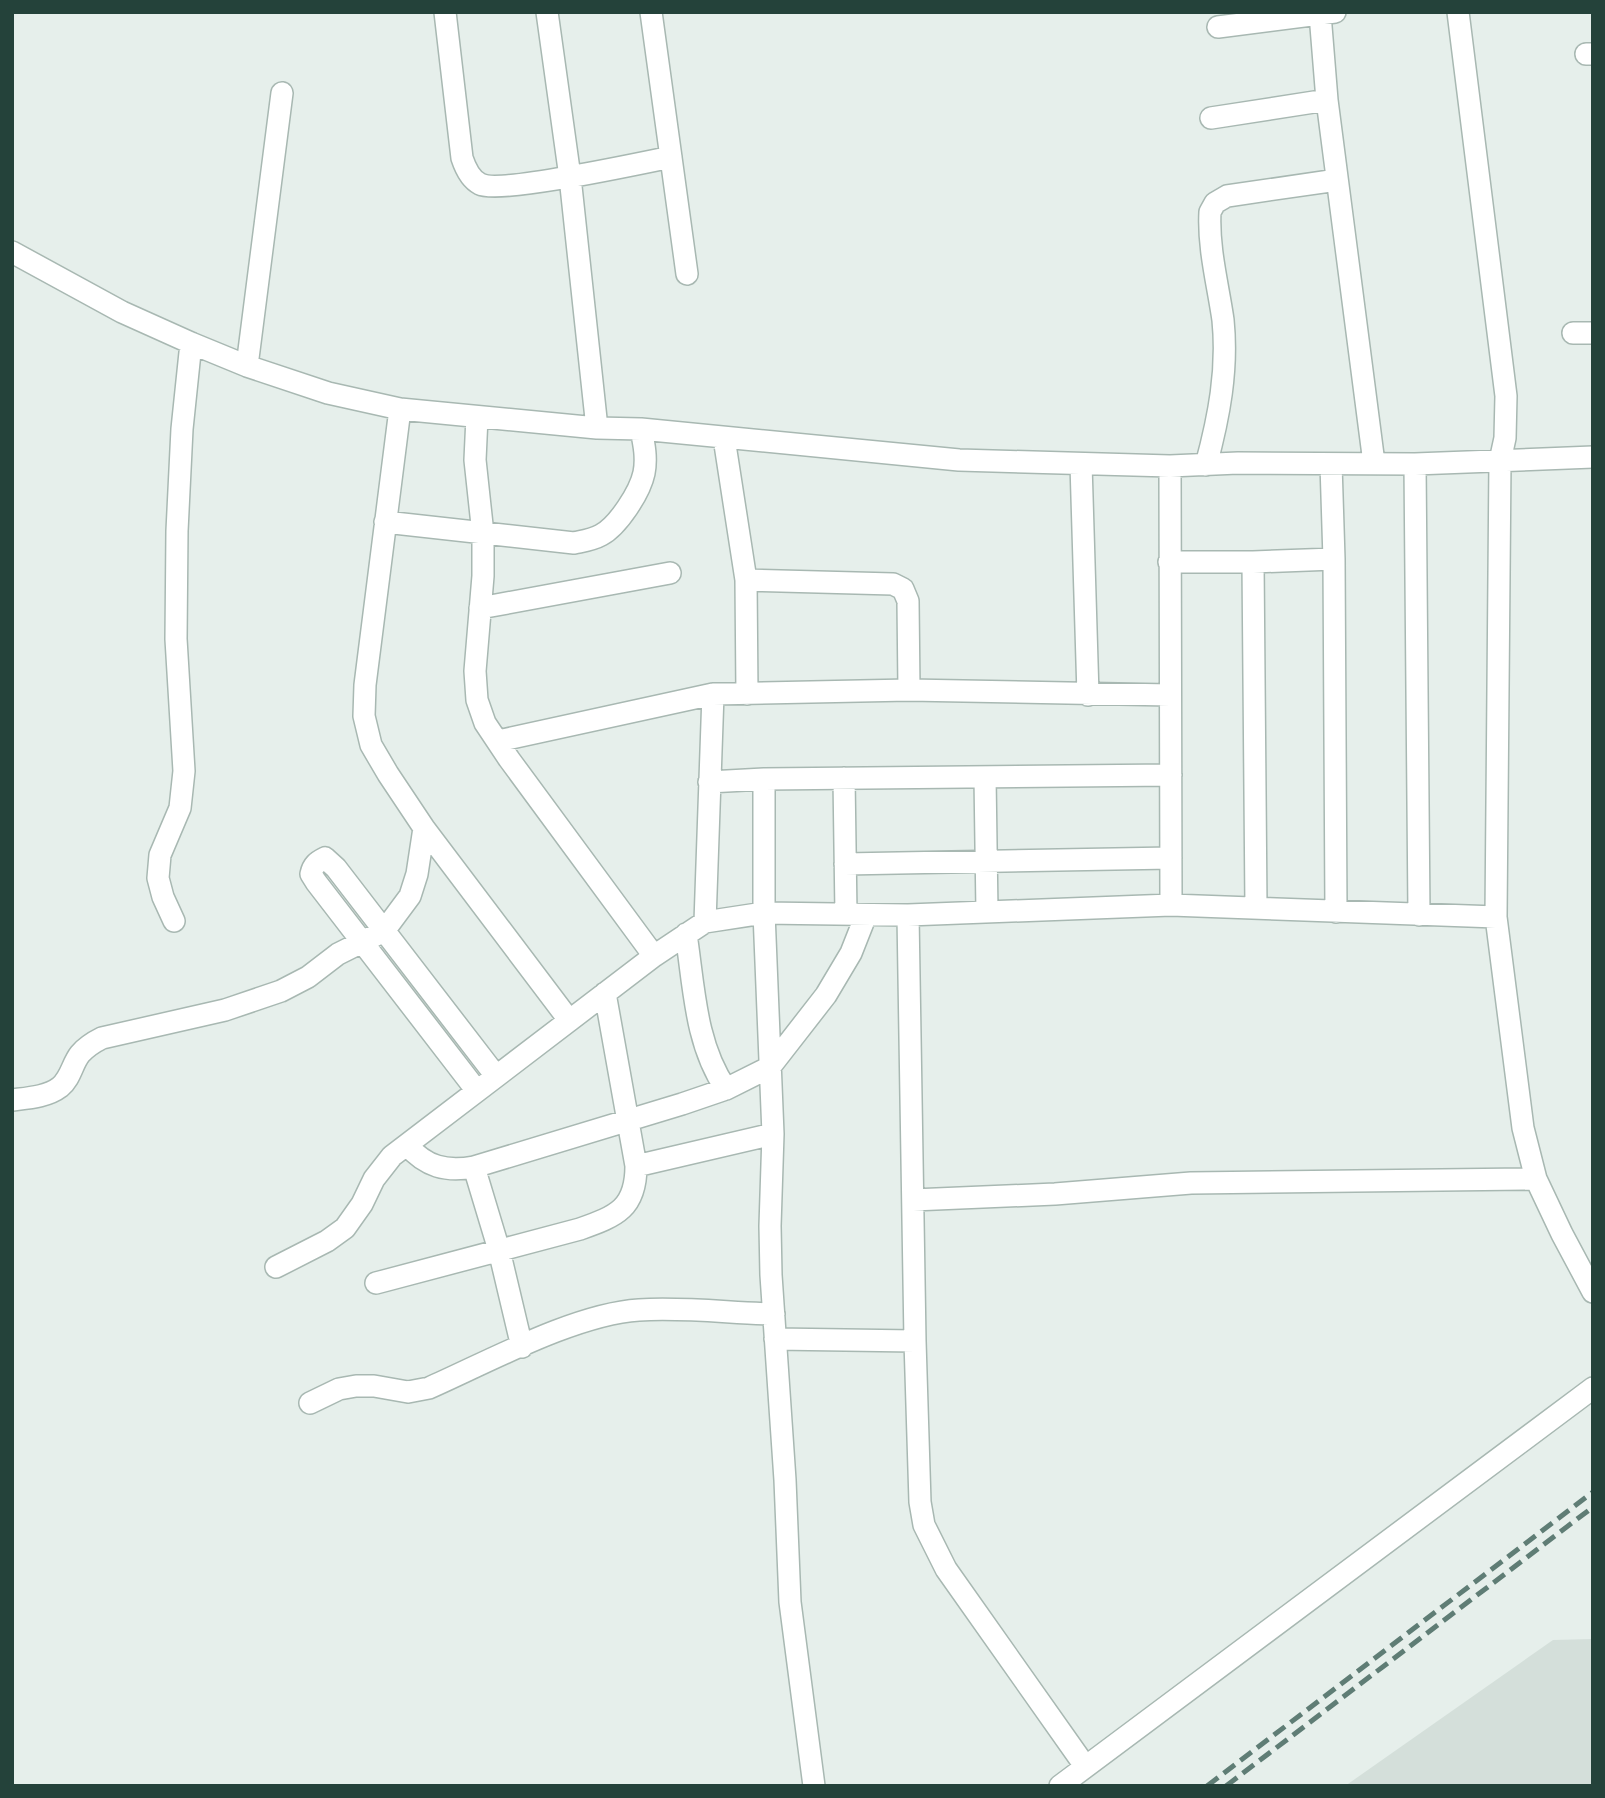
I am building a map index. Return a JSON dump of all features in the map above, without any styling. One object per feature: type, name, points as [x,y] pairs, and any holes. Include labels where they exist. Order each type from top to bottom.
[{"type":"street","points":[[445,12],[462,158],[467,172],[479,184],[493,187],[570,177],[671,158]]},
{"type":"street","points":[[547,12],[570,177],[597,428]]},
{"type":"street","points":[[651,12],[687,274]]},
{"type":"street","points":[[1458,12],[1506,396],[1505,438],[1500,461],[1496,917],[1523,1128],[1536,1179],[1593,1292]]},
{"type":"street","points":[[1218,27],[1327,13],[1327,100],[1374,463]]},
{"type":"street","points":[[247,366],[282,93]]},
{"type":"street","points":[[1212,118],[1327,100]]},
{"type":"street","points":[[1206,465],[1219,413],[1225,359],[1223,323],[1209,223],[1210,212],[1215,203],[1227,196],[1337,180]]},
{"type":"street","points":[[12,252],[122,312],[247,366],[328,393],[400,409],[958,460],[1170,466],[1415,464],[1593,457]]},
{"type":"street","points":[[174,920],[158,878],[160,855],[180,808],[184,771],[176,639],[177,531],[182,429],[191,343]]},
{"type":"street","points":[[400,409],[365,685],[364,716],[371,745],[424,828],[569,1020]]},
{"type":"street","points":[[477,416],[474,460],[483,534],[481,608],[475,671],[477,700],[485,723],[654,956]]},
{"type":"street","points":[[386,522],[574,543],[591,540],[614,524],[639,489],[646,456],[641,429]]},
{"type":"street","points":[[724,438],[746,580],[747,694]]},
{"type":"street","points":[[1081,464],[1088,695]]},
{"type":"street","points":[[1331,464],[1336,912]]},
{"type":"street","points":[[1415,464],[1419,915]]},
{"type":"street","points":[[1170,466],[1171,905]]},
{"type":"street","points":[[1169,562],[1334,559]]},
{"type":"street","points":[[1253,562],[1256,907]]},
{"type":"street","points":[[481,608],[670,573]]},
{"type":"street","points":[[746,580],[893,584],[903,589],[908,601],[909,690]]},
{"type":"street","points":[[498,741],[713,694],[909,690],[1170,695]]},
{"type":"street","points":[[705,922],[713,694]]},
{"type":"street","points":[[709,782],[764,779],[1171,775]]},
{"type":"street","points":[[985,777],[987,912]]},
{"type":"street","points":[[407,1145],[418,1157],[432,1166],[456,1170],[474,1167],[726,1089],[770,1067],[826,995],[851,953],[856,914],[845,864],[844,778]]},
{"type":"street","points":[[764,779],[764,913],[773,1134],[770,1226],[775,1339],[790,1602],[814,1786]]},
{"type":"street","points":[[12,1100],[48,1093],[59,1088],[67,1079],[79,1055],[102,1038],[225,1010],[270,995],[308,978],[338,954],[384,930],[410,896],[417,874],[424,828]]},
{"type":"street","points":[[477,1091],[311,874],[319,861],[325,858],[330,861],[496,1076]]},
{"type":"street","points":[[845,864],[1171,858]]},
{"type":"street","points":[[276,1267],[327,1241],[345,1228],[362,1204],[374,1179],[392,1156],[654,956],[705,922],[764,913],[908,915],[1171,905],[1496,917]]},
{"type":"street","points":[[908,915],[915,1341],[920,1502],[924,1525],[946,1569],[1085,1766]]},
{"type":"street","points":[[686,934],[705,1049],[714,1072],[726,1089]]},
{"type":"street","points":[[376,1283],[580,1229],[610,1219],[628,1204],[636,1186],[636,1166],[605,993]]},
{"type":"street","points":[[636,1166],[773,1134]]},
{"type":"street","points":[[474,1167],[499,1250],[522,1347]]},
{"type":"street","points":[[913,1200],[1055,1194],[1191,1183],[1536,1179]]},
{"type":"street","points":[[310,1403],[339,1389],[356,1386],[374,1385],[408,1392],[429,1388],[557,1332],[600,1317],[638,1310],[774,1314]]},
{"type":"street","points":[[775,1339],[915,1341]]},
{"type":"street","points":[[1060,1786],[1593,1388]]},
{"type":"shaded area","points":[[1593,1639],[1593,1786],[1345,1786],[1553,1640]]},
{"type":"railway","points":[[1207,1786],[1593,1492]]},
{"type":"railway","points":[[1226,1786],[1593,1507]]}]
